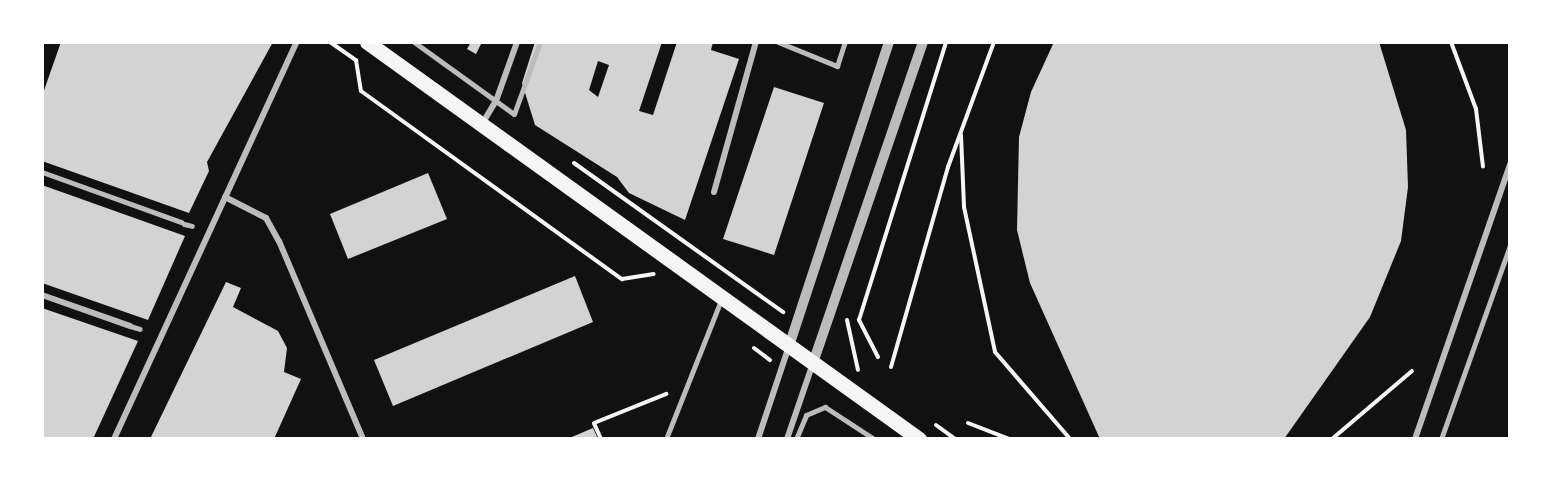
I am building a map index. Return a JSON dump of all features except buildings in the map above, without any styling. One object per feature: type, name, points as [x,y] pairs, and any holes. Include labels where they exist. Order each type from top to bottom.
[{"type":"main road","points":[[367,42],[721,300],[920,439]]},
{"type":"street","points":[[114,439],[297,42]]},
{"type":"street","points":[[414,42],[514,114],[540,42]]},
{"type":"street","points":[[480,126],[496,101],[516,42]]},
{"type":"street","points":[[714,192],[756,42]]},
{"type":"street","points":[[778,42],[837,66],[845,42]]},
{"type":"street","points":[[758,439],[889,42]]},
{"type":"street","points":[[788,439],[923,42]]},
{"type":"street","points":[[1415,439],[1510,164]]},
{"type":"street","points":[[42,172],[192,226]]},
{"type":"street","points":[[225,197],[266,218],[275,234],[363,439]]},
{"type":"street","points":[[1441,439],[1510,245]]},
{"type":"street","points":[[42,295],[143,330]]},
{"type":"street","points":[[796,439],[806,415],[825,407],[874,439]]},
{"type":"lane","points":[[666,439],[721,300]]},
{"type":"path","points":[[330,42],[356,60],[361,91],[574,245],[622,279],[653,274],[662,280]]},
{"type":"path","points":[[878,357],[859,320],[946,42]]},
{"type":"path","points":[[891,367],[961,132],[994,42]]},
{"type":"path","points":[[1451,42],[1476,109],[1483,167]]},
{"type":"path","points":[[961,132],[964,207],[995,352],[1070,439]]},
{"type":"path","points":[[750,345],[781,369]]},
{"type":"path","points":[[1332,439],[1412,371]]},
{"type":"path","points":[[601,439],[594,423],[665,397],[669,386]]},
{"type":"path","points":[[968,423],[1009,439]]}]
